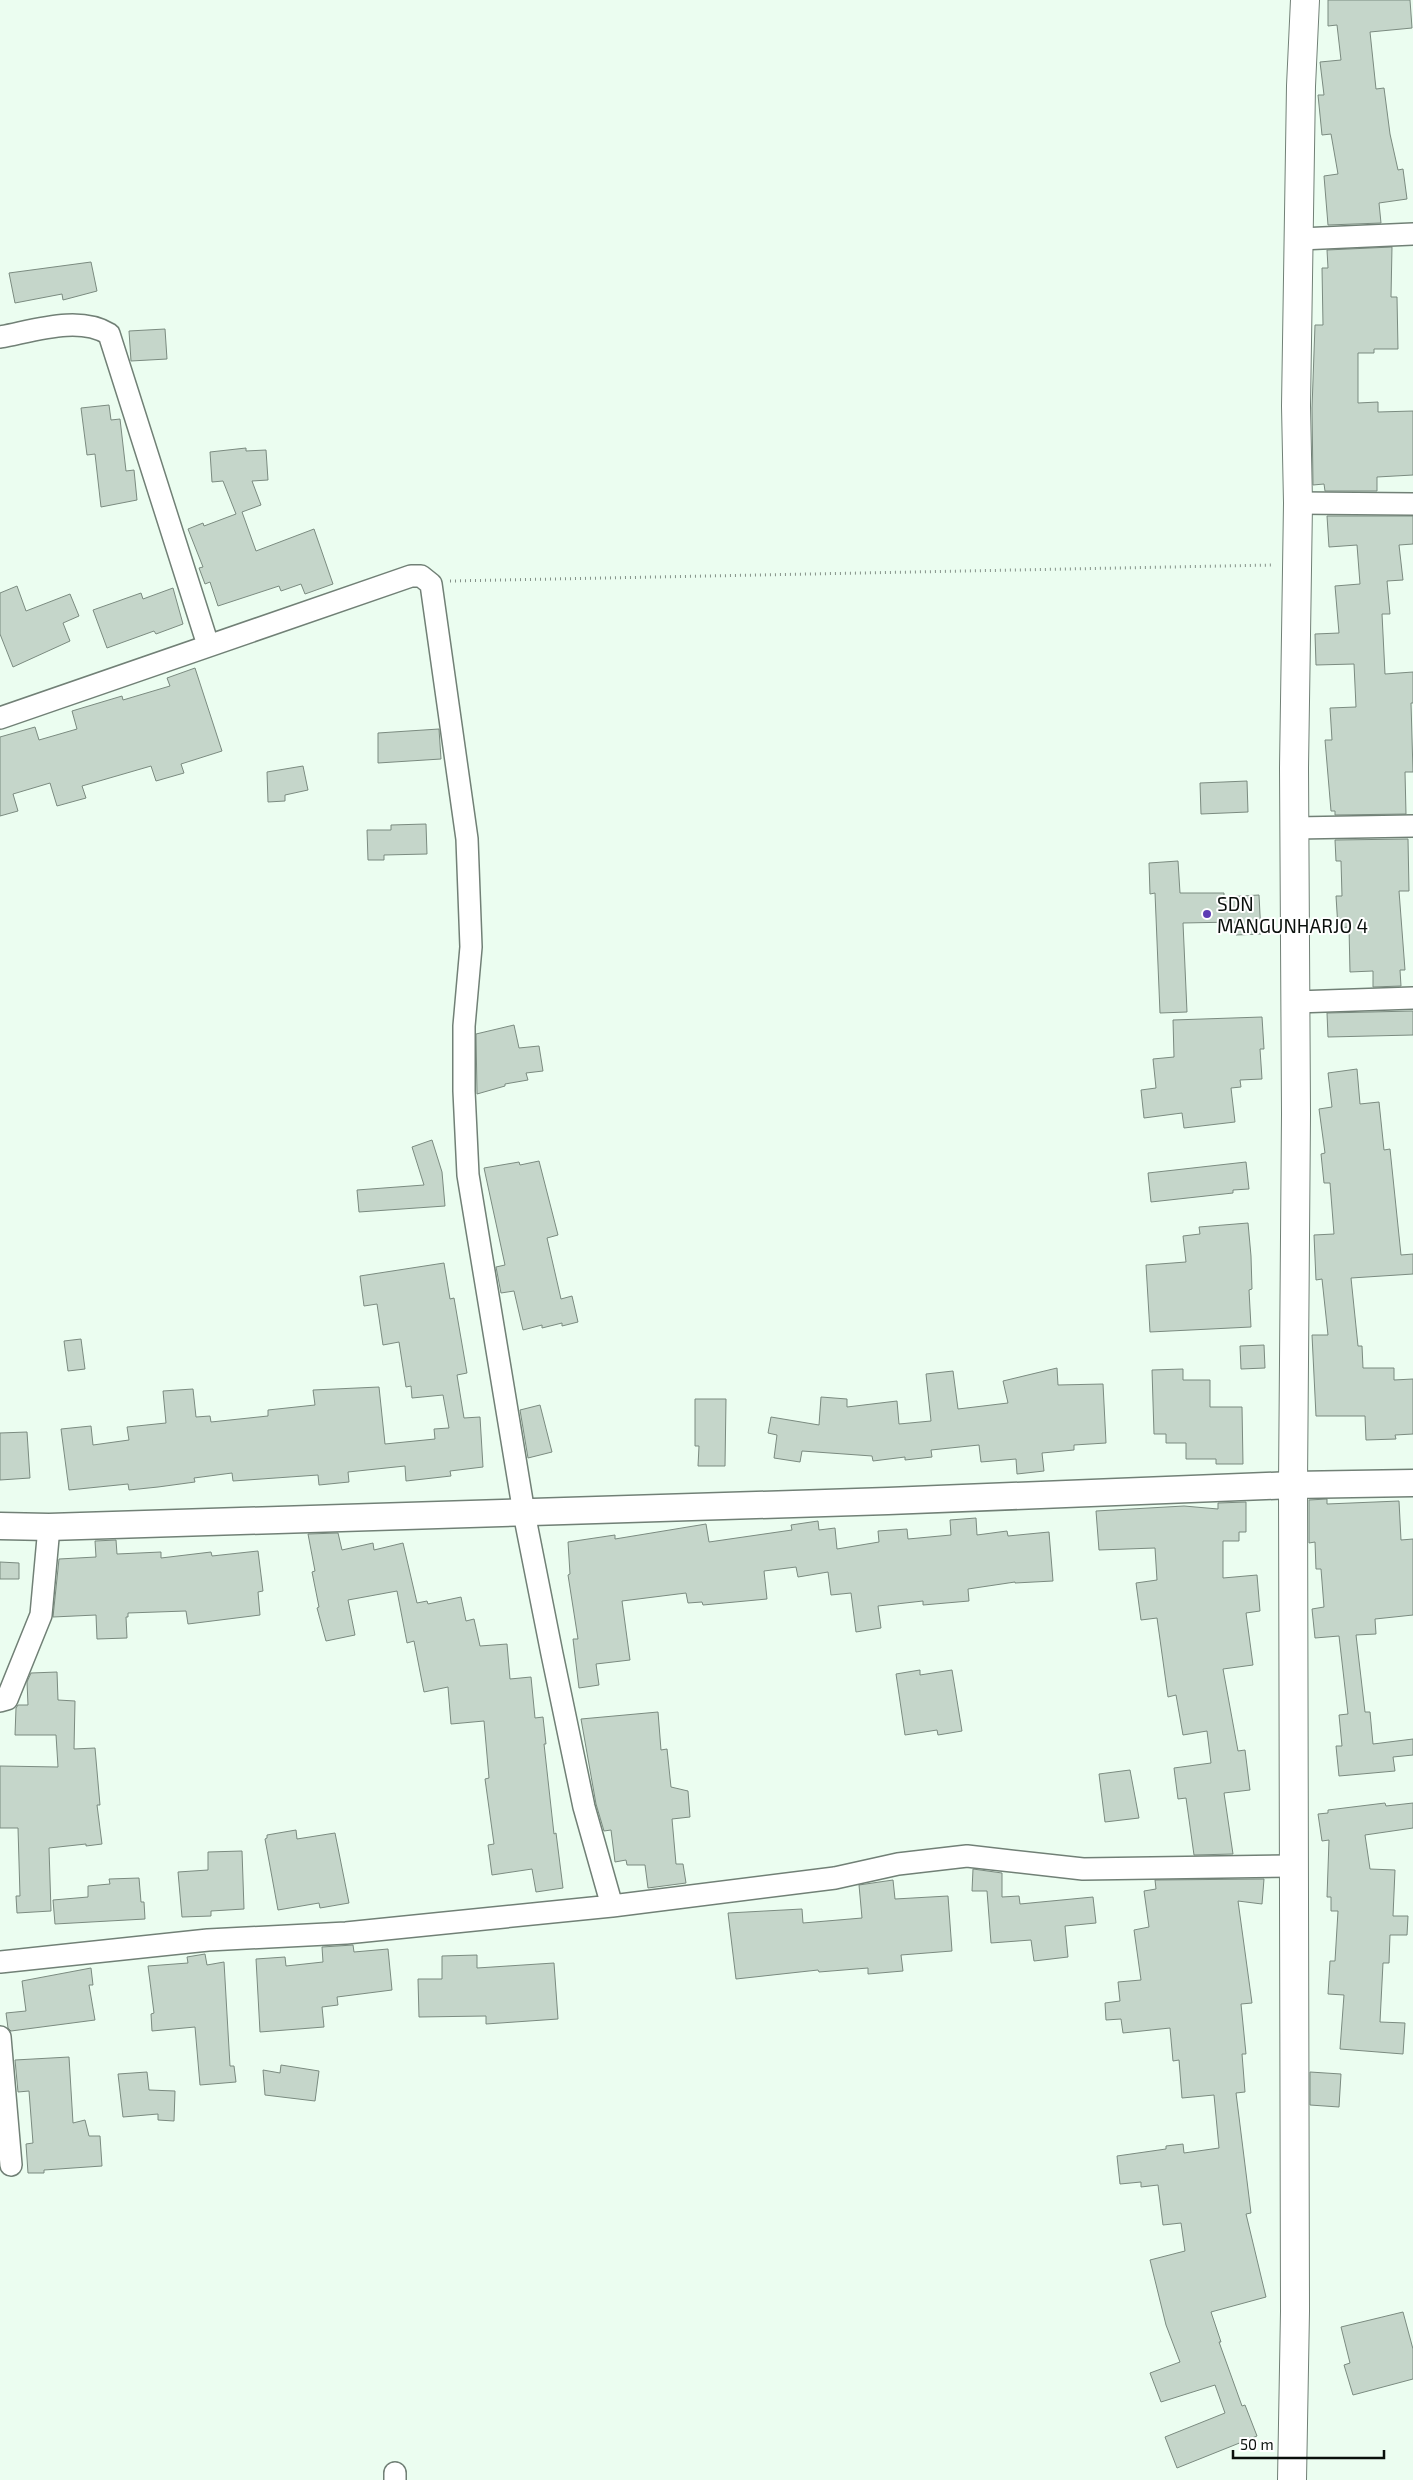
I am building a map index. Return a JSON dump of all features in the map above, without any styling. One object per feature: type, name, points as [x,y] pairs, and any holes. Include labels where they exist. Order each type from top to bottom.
[{"type":"main road","points":[[1292,2480],[1295,2311],[1293,1485],[1298,503],[1296,406],[1301,86],[1305,0]]},
{"type":"street","points":[[1300,239],[1413,234]]},
{"type":"street","points":[[0,337],[70,325],[98,327],[108,334],[208,645]]},
{"type":"street","points":[[1298,503],[1413,504]]},
{"type":"street","points":[[0,718],[411,576],[422,576],[431,584],[467,839],[471,947],[464,1026],[464,1091],[468,1176],[524,1513],[584,1807],[612,1906]]},
{"type":"street","points":[[1295,828],[1413,826]]},
{"type":"street","points":[[1296,1002],[1413,998]]},
{"type":"street","points":[[0,1526],[49,1527],[524,1513],[1293,1485],[1413,1483]]},
{"type":"street","points":[[0,1701],[8,1699],[41,1615],[49,1527]]},
{"type":"street","points":[[0,1962],[208,1940],[346,1933],[612,1906],[835,1878],[898,1864],[967,1856],[1083,1869],[1293,1866]]},
{"type":"street","points":[[0,2037],[11,2165]]},
{"type":"path","points":[[431,584],[452,580],[1297,565]]},
{"type":"building","points":[[1328,0],[1410,0],[1412,28],[1370,32],[1376,89],[1384,88],[1390,134],[1398,170],[1403,169],[1407,199],[1379,203],[1381,223],[1328,225],[1324,176],[1338,174],[1331,134],[1322,135],[1318,95],[1324,95],[1320,62],[1341,60],[1337,25],[1328,26]]},
{"type":"building","points":[[1392,247],[1391,297],[1397,297],[1398,349],[1374,349],[1374,353],[1358,353],[1358,403],[1378,402],[1378,412],[1413,411],[1413,475],[1377,477],[1377,491],[1325,491],[1324,484],[1313,485],[1312,408],[1315,325],[1323,325],[1322,268],[1328,268],[1327,250]]},
{"type":"building","points":[[91,262],[97,291],[63,300],[62,294],[15,303],[9,273]]},
{"type":"building","points":[[165,329],[167,359],[131,361],[129,331]]},
{"type":"building","points":[[109,405],[111,420],[120,419],[126,471],[134,470],[137,500],[101,507],[95,454],[87,455],[81,408]]},
{"type":"building","points":[[246,448],[246,451],[266,450],[268,480],[252,481],[261,505],[242,512],[256,551],[314,529],[333,584],[305,594],[301,584],[281,591],[279,586],[218,606],[210,582],[205,584],[199,568],[203,567],[188,529],[203,523],[204,526],[236,514],[223,481],[212,482],[210,452]]},
{"type":"building","points":[[1327,516],[1413,516],[1413,544],[1399,545],[1403,580],[1387,581],[1390,614],[1382,614],[1385,674],[1413,672],[1413,703],[1411,703],[1413,772],[1405,772],[1406,814],[1335,815],[1335,811],[1331,811],[1325,740],[1332,740],[1330,708],[1356,707],[1354,664],[1316,665],[1315,634],[1339,633],[1335,586],[1360,584],[1357,545],[1329,547]]},
{"type":"building","points":[[17,586],[26,611],[70,594],[79,616],[63,623],[70,641],[13,667],[0,634],[0,593]]},
{"type":"building","points":[[173,588],[183,624],[156,634],[154,631],[107,648],[93,610],[141,593],[143,599]]},
{"type":"building","points":[[195,668],[222,751],[181,764],[184,773],[156,781],[151,766],[82,786],[86,798],[57,806],[50,783],[13,794],[18,811],[0,816],[0,737],[35,727],[39,740],[77,729],[72,711],[122,696],[123,700],[170,686],[167,678]]},
{"type":"building","points":[[439,729],[441,759],[378,763],[378,733]]},
{"type":"building","points":[[303,766],[308,790],[285,795],[285,801],[268,802],[267,772]]},
{"type":"building","points":[[1247,781],[1248,812],[1201,814],[1200,783]]},
{"type":"building","points":[[426,824],[427,854],[384,855],[384,860],[368,860],[367,830],[391,830],[391,825]]},
{"type":"building","points":[[1408,839],[1409,891],[1399,891],[1405,970],[1400,970],[1401,986],[1373,987],[1373,971],[1350,972],[1349,927],[1338,928],[1336,896],[1342,896],[1341,861],[1336,861],[1335,840]]},
{"type":"building","points":[[1178,861],[1180,893],[1224,893],[1224,897],[1259,895],[1261,934],[1236,935],[1235,922],[1183,923],[1187,1012],[1160,1013],[1155,893],[1150,894],[1149,863]]},
{"type":"building","points":[[1413,1011],[1413,1035],[1328,1037],[1327,1013]]},
{"type":"building","points":[[1262,1017],[1264,1049],[1260,1049],[1262,1079],[1240,1080],[1241,1087],[1231,1088],[1235,1122],[1184,1128],[1182,1113],[1144,1118],[1141,1090],[1156,1088],[1153,1059],[1174,1057],[1173,1020]]},
{"type":"building","points":[[514,1025],[519,1048],[539,1046],[543,1071],[526,1073],[528,1080],[505,1084],[505,1086],[477,1094],[476,1034]]},
{"type":"building","points":[[1357,1069],[1360,1104],[1379,1102],[1384,1150],[1390,1149],[1401,1255],[1413,1254],[1413,1274],[1351,1278],[1358,1346],[1362,1346],[1363,1368],[1394,1368],[1394,1380],[1413,1379],[1413,1434],[1395,1435],[1396,1439],[1366,1440],[1365,1416],[1316,1416],[1312,1335],[1328,1335],[1322,1279],[1316,1280],[1314,1235],[1334,1234],[1330,1183],[1324,1183],[1321,1154],[1325,1153],[1319,1109],[1332,1107],[1328,1073]]},
{"type":"building","points":[[432,1140],[442,1172],[445,1206],[359,1212],[357,1190],[424,1185],[412,1147]]},
{"type":"building","points":[[539,1161],[558,1235],[547,1238],[561,1299],[572,1296],[578,1322],[562,1326],[562,1323],[542,1328],[542,1325],[523,1330],[514,1291],[501,1293],[496,1267],[505,1265],[484,1168],[519,1162],[520,1165]]},
{"type":"building","points":[[1246,1162],[1249,1189],[1233,1190],[1233,1193],[1151,1202],[1148,1173]]},
{"type":"building","points":[[1248,1223],[1252,1289],[1249,1290],[1251,1327],[1150,1332],[1146,1265],[1186,1262],[1183,1236],[1200,1234],[1199,1227]]},
{"type":"building","points":[[444,1263],[450,1299],[454,1298],[467,1373],[457,1375],[464,1418],[480,1417],[483,1467],[450,1471],[451,1476],[406,1481],[405,1466],[348,1472],[349,1482],[319,1485],[318,1475],[233,1481],[232,1473],[194,1478],[195,1482],[158,1487],[129,1490],[128,1484],[69,1490],[61,1429],[91,1426],[93,1445],[129,1440],[127,1427],[166,1423],[163,1391],[193,1389],[196,1417],[210,1416],[211,1422],[268,1416],[268,1410],[315,1405],[313,1390],[379,1387],[385,1444],[435,1439],[434,1429],[449,1428],[443,1395],[412,1398],[411,1386],[406,1387],[399,1342],[383,1345],[377,1304],[364,1306],[360,1276]]},
{"type":"building","points":[[81,1339],[85,1369],[68,1371],[64,1341]]},
{"type":"building","points":[[1264,1345],[1265,1368],[1241,1369],[1240,1346]]},
{"type":"building","points":[[1057,1368],[1058,1385],[1103,1384],[1106,1443],[1074,1445],[1074,1450],[1042,1453],[1044,1471],[1017,1474],[1016,1459],[981,1462],[979,1445],[931,1450],[932,1457],[905,1460],[905,1457],[873,1461],[872,1456],[802,1451],[800,1462],[774,1458],[777,1435],[768,1433],[771,1417],[819,1425],[821,1397],[847,1399],[847,1407],[897,1401],[899,1424],[931,1421],[926,1374],[953,1371],[958,1409],[1008,1403],[1003,1381]]},
{"type":"building","points":[[1183,1369],[1183,1380],[1210,1380],[1210,1407],[1242,1407],[1243,1464],[1216,1464],[1216,1459],[1186,1459],[1186,1443],[1166,1443],[1166,1434],[1154,1434],[1152,1370]]},
{"type":"building","points":[[695,1399],[726,1399],[725,1466],[698,1466],[699,1446],[695,1446]]},
{"type":"building","points":[[540,1405],[552,1452],[528,1458],[520,1410]]},
{"type":"building","points":[[27,1432],[30,1478],[0,1480],[0,1433]]},
{"type":"building","points":[[1327,1499],[1327,1504],[1399,1501],[1401,1540],[1413,1539],[1413,1615],[1375,1619],[1376,1634],[1356,1635],[1365,1712],[1370,1712],[1373,1744],[1413,1739],[1413,1755],[1393,1757],[1395,1771],[1339,1776],[1336,1746],[1342,1746],[1339,1715],[1348,1714],[1339,1636],[1315,1638],[1312,1609],[1324,1607],[1321,1569],[1316,1569],[1315,1542],[1309,1543],[1309,1500]]},
{"type":"building","points":[[1246,1502],[1246,1532],[1239,1532],[1239,1541],[1223,1541],[1223,1578],[1257,1575],[1260,1611],[1246,1613],[1253,1665],[1223,1669],[1238,1751],[1245,1750],[1250,1790],[1224,1793],[1233,1854],[1194,1855],[1186,1798],[1178,1799],[1174,1768],[1211,1763],[1207,1731],[1183,1735],[1176,1695],[1168,1697],[1157,1618],[1141,1620],[1136,1583],[1157,1580],[1155,1548],[1099,1550],[1096,1511],[1184,1506],[1218,1509],[1218,1503]]},
{"type":"building","points":[[976,1518],[977,1535],[1007,1531],[1008,1536],[1049,1532],[1053,1581],[1015,1582],[968,1589],[969,1601],[923,1605],[923,1601],[878,1606],[881,1628],[856,1632],[851,1593],[831,1595],[828,1572],[798,1577],[796,1567],[764,1571],[767,1599],[703,1605],[702,1602],[688,1603],[686,1593],[622,1601],[630,1660],[596,1664],[599,1685],[579,1688],[573,1639],[578,1639],[568,1575],[570,1574],[568,1542],[615,1535],[615,1539],[706,1524],[709,1542],[792,1530],[791,1525],[818,1521],[819,1530],[835,1528],[837,1549],[879,1542],[878,1531],[907,1529],[908,1539],[951,1535],[950,1520]]},
{"type":"building","points":[[338,1533],[342,1550],[373,1543],[374,1550],[403,1543],[417,1603],[427,1601],[428,1604],[461,1597],[466,1621],[474,1619],[480,1646],[507,1644],[510,1679],[531,1677],[535,1718],[543,1717],[546,1744],[544,1744],[554,1834],[556,1833],[563,1888],[536,1892],[532,1869],[492,1875],[488,1845],[494,1844],[485,1779],[489,1778],[484,1721],[451,1724],[448,1687],[424,1692],[414,1641],[407,1643],[397,1591],[348,1600],[355,1635],[326,1641],[317,1608],[319,1607],[312,1572],[315,1571],[308,1534]]},
{"type":"building","points":[[116,1540],[117,1554],[161,1552],[161,1558],[211,1552],[212,1556],[258,1551],[263,1591],[258,1592],[260,1615],[188,1624],[186,1611],[128,1613],[128,1617],[126,1617],[127,1638],[97,1639],[96,1615],[53,1617],[59,1559],[96,1557],[95,1541]]},
{"type":"building","points":[[0,1562],[19,1563],[19,1579],[0,1579]]},
{"type":"building","points":[[920,1670],[920,1675],[952,1670],[962,1731],[938,1735],[937,1730],[905,1735],[896,1674]]},
{"type":"building","points":[[57,1672],[58,1700],[75,1701],[74,1749],[95,1748],[100,1805],[97,1805],[102,1844],[49,1848],[51,1911],[17,1913],[16,1896],[20,1896],[18,1828],[0,1828],[0,1766],[58,1767],[56,1735],[15,1735],[16,1708],[18,1705],[28,1705],[27,1682],[31,1673]]},
{"type":"building","points":[[658,1712],[661,1750],[667,1749],[671,1787],[688,1791],[690,1817],[672,1819],[676,1864],[683,1864],[686,1883],[648,1888],[645,1865],[627,1865],[626,1860],[615,1862],[611,1830],[604,1831],[596,1804],[581,1719]]},
{"type":"building","points":[[1130,1770],[1139,1818],[1105,1822],[1099,1774]]},
{"type":"building","points":[[1385,1803],[1386,1806],[1413,1803],[1413,1828],[1365,1835],[1370,1869],[1395,1870],[1393,1916],[1408,1916],[1407,1935],[1390,1935],[1389,1963],[1383,1963],[1380,2022],[1405,2023],[1403,2054],[1340,2049],[1344,1995],[1328,1994],[1330,1961],[1335,1961],[1338,1911],[1331,1911],[1331,1897],[1327,1897],[1329,1840],[1322,1841],[1318,1814],[1328,1813],[1328,1810]]},
{"type":"building","points":[[296,1830],[297,1839],[335,1833],[349,1903],[320,1908],[319,1903],[278,1910],[265,1839],[267,1835]]},
{"type":"building","points":[[242,1851],[244,1909],[211,1911],[211,1916],[182,1917],[178,1872],[208,1870],[208,1852]]},
{"type":"building","points":[[973,1869],[1002,1873],[1002,1897],[1019,1896],[1020,1904],[1093,1897],[1096,1923],[1065,1926],[1068,1957],[1034,1961],[1031,1940],[991,1943],[987,1891],[972,1891]]},
{"type":"building","points":[[139,1878],[145,1919],[55,1924],[53,1900],[88,1897],[88,1886],[110,1884],[109,1879]]},
{"type":"building","points":[[1264,1879],[1262,1904],[1238,1901],[1252,2003],[1241,2004],[1246,2054],[1242,2054],[1245,2092],[1236,2093],[1251,2213],[1246,2214],[1266,2297],[1211,2312],[1221,2342],[1219,2342],[1242,2406],[1245,2405],[1257,2436],[1177,2468],[1165,2437],[1225,2413],[1215,2385],[1161,2402],[1150,2373],[1180,2362],[1166,2325],[1150,2260],[1185,2251],[1181,2223],[1163,2225],[1158,2185],[1141,2187],[1141,2182],[1120,2184],[1117,2156],[1166,2149],[1166,2146],[1183,2144],[1184,2153],[1219,2148],[1214,2095],[1182,2098],[1179,2060],[1173,2061],[1170,2028],[1123,2033],[1121,2019],[1106,2020],[1105,2003],[1120,2001],[1118,1982],[1141,1980],[1134,1930],[1149,1927],[1144,1891],[1156,1889],[1155,1880]]},
{"type":"building","points":[[893,1880],[895,1899],[948,1896],[952,1951],[901,1955],[903,1971],[868,1974],[868,1968],[819,1972],[818,1970],[736,1979],[728,1913],[802,1909],[803,1923],[862,1918],[859,1885]]},
{"type":"building","points":[[353,1945],[354,1952],[388,1949],[392,1990],[337,1997],[338,2005],[322,2007],[324,2027],[260,2032],[256,1959],[285,1957],[286,1966],[323,1962],[322,1947]]},
{"type":"building","points":[[205,1954],[207,1965],[224,1962],[230,2066],[234,2066],[236,2082],[200,2085],[195,2027],[152,2031],[151,2014],[154,2013],[148,1966],[188,1963],[187,1957]]},
{"type":"building","points":[[477,1955],[477,1968],[554,1963],[558,2019],[486,2024],[486,2016],[419,2017],[418,1979],[442,1979],[442,1956]]},
{"type":"building","points":[[91,1968],[93,1985],[89,1985],[95,2020],[11,2031],[8,2028],[6,2013],[26,2011],[22,1981]]},
{"type":"building","points":[[69,2057],[73,2123],[85,2120],[89,2136],[100,2136],[102,2166],[44,2170],[44,2173],[28,2173],[26,2144],[33,2143],[29,2091],[18,2092],[15,2060]]},
{"type":"building","points":[[281,2065],[319,2071],[315,2101],[265,2095],[263,2070],[280,2073]]},
{"type":"building","points":[[147,2072],[149,2090],[175,2091],[174,2121],[158,2120],[158,2114],[123,2117],[118,2074]]},
{"type":"building","points":[[1310,2072],[1341,2074],[1339,2107],[1310,2105]]},
{"type":"building","points":[[1403,2312],[1413,2349],[1413,2379],[1353,2395],[1344,2365],[1350,2363],[1341,2327]]},
{"type":"place","name":"SDN MANGUNHARJO 4","points":[[1207,914]]}]
